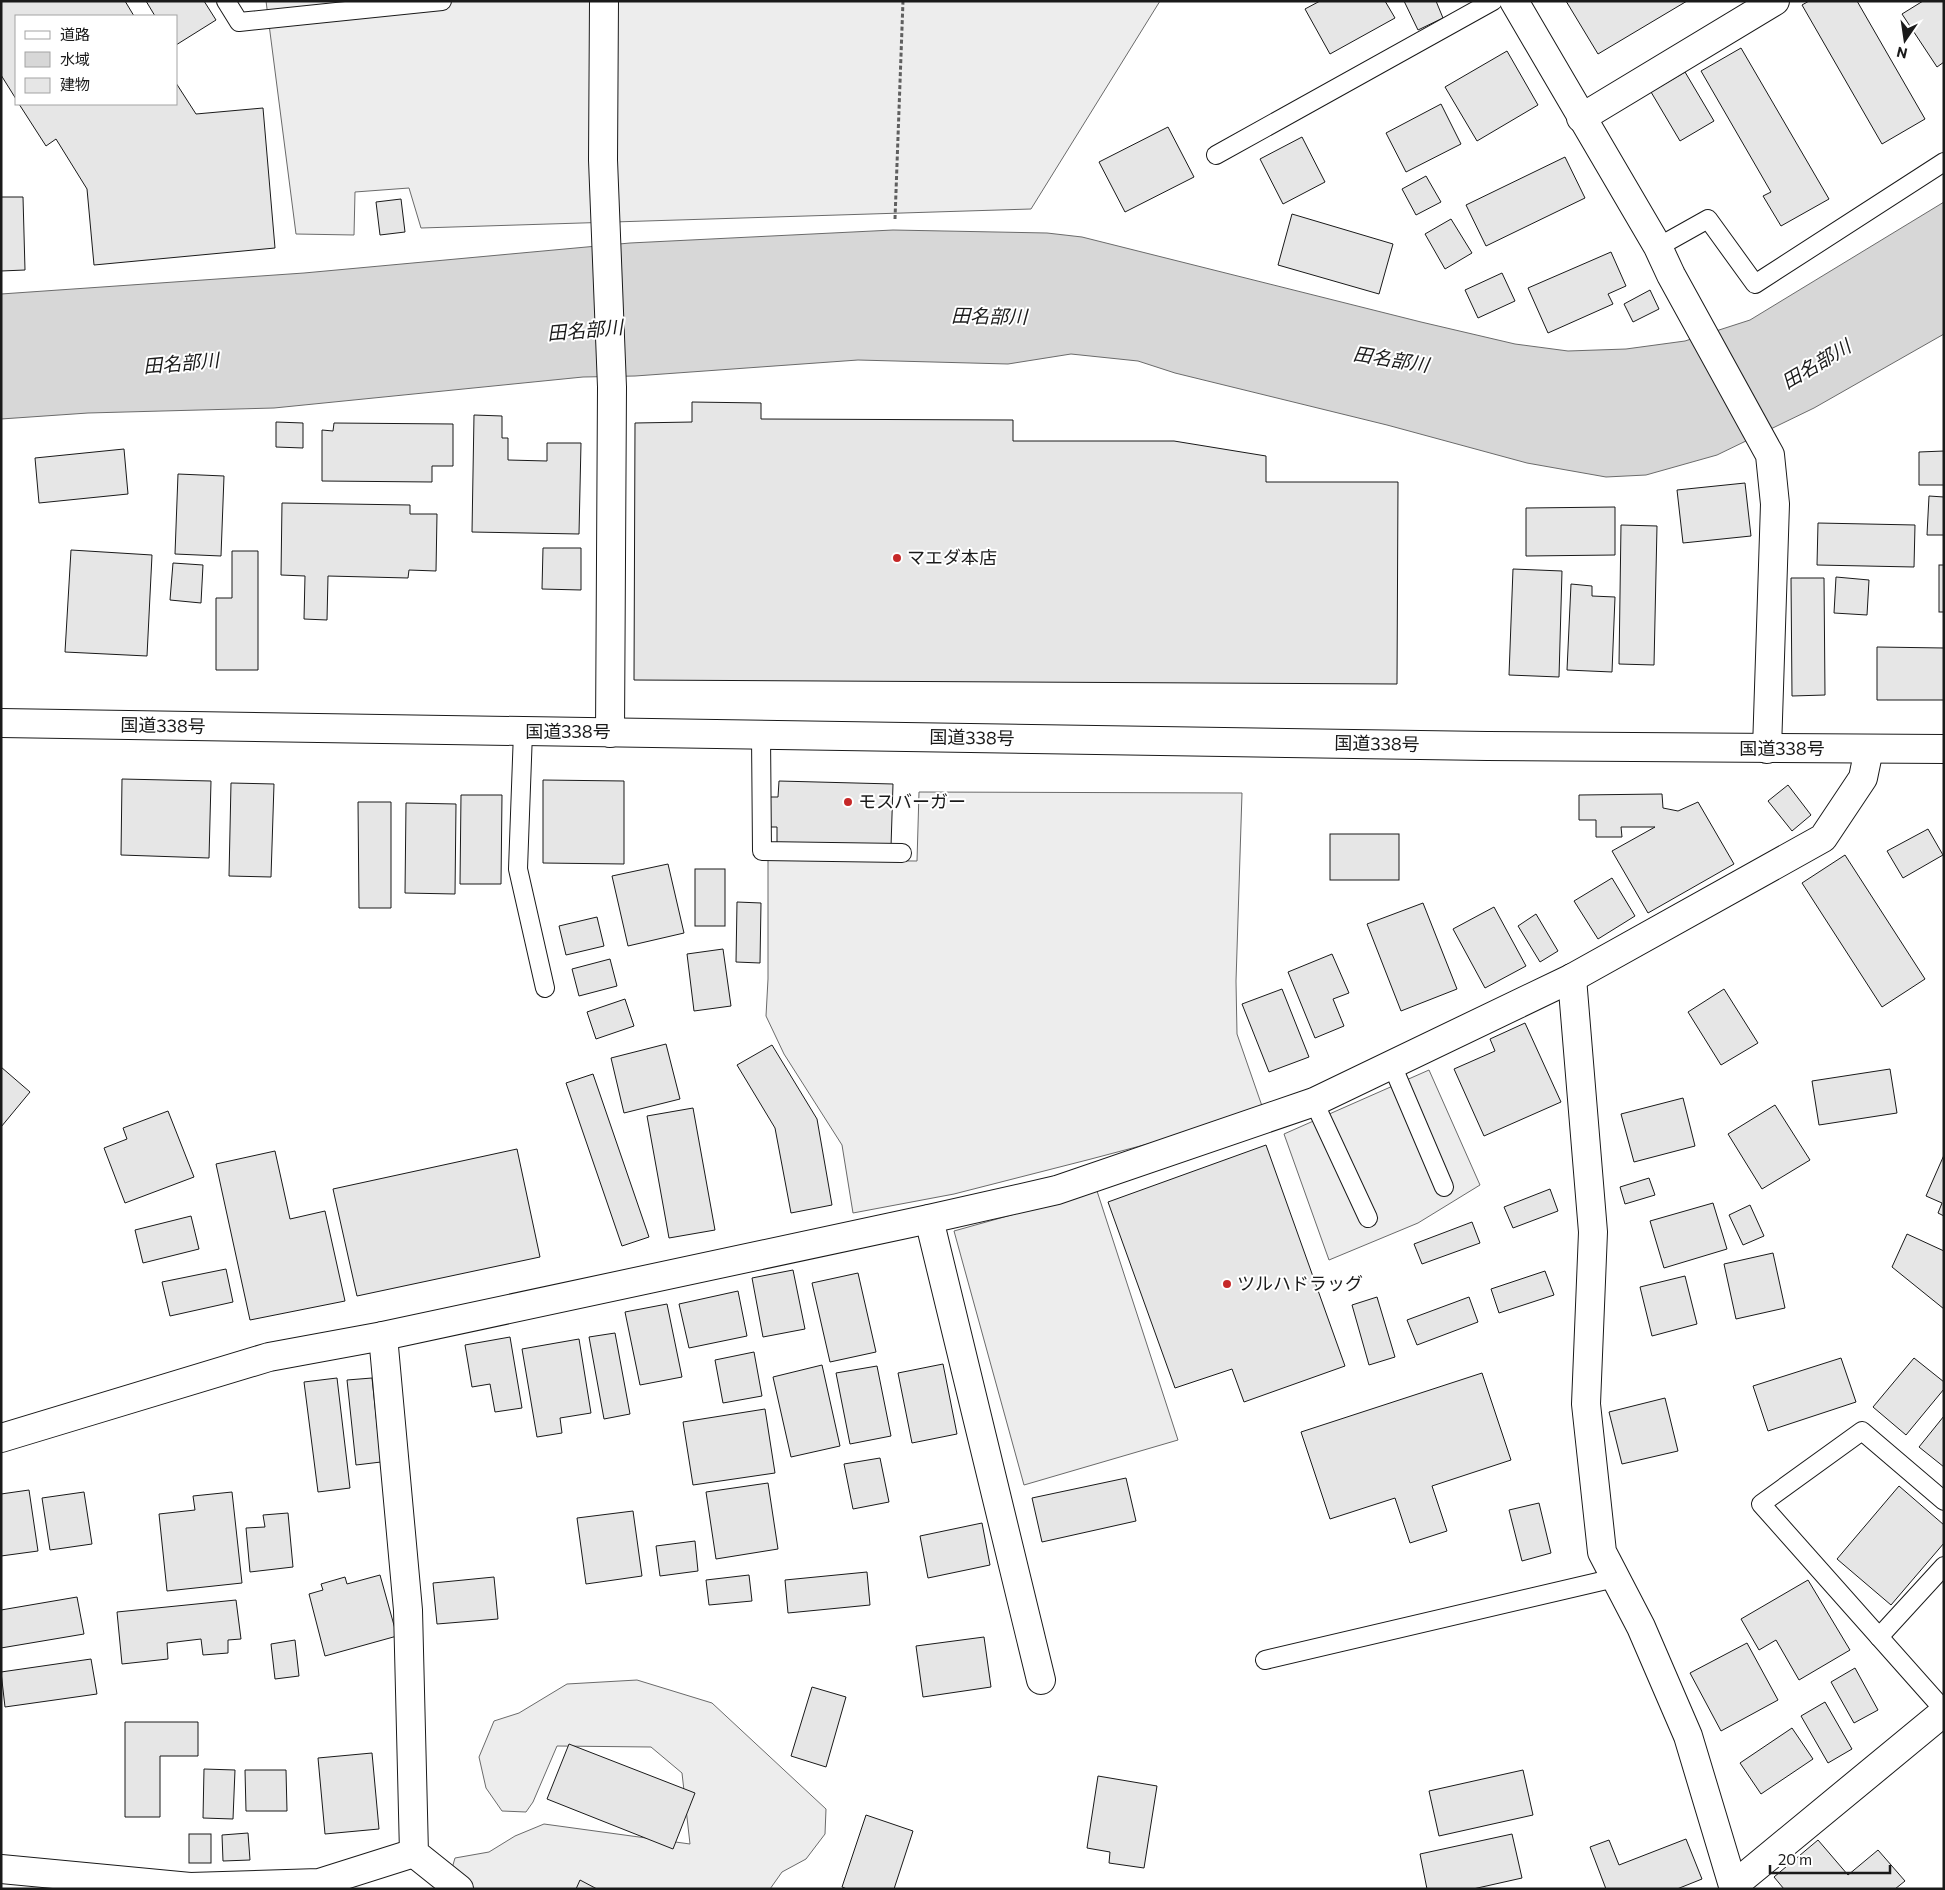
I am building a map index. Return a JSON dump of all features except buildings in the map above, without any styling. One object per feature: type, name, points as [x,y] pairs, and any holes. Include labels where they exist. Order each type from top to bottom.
[{"type":"main road","points":[[604,1],[603,160],[612,387],[610,732]]},
{"type":"main road","points":[[1514,1],[1658,247],[1671,275],[1770,455],[1776,504],[1767,749]]},
{"type":"main road","points":[[1581,118],[1775,1]]},
{"type":"main road","name":"国道338号","points":[[1,723],[1767,749],[1944,749]]},
{"type":"main road","points":[[1,1438],[270,1357],[383,1336],[1057,1190],[1314,1102],[1572,978],[1822,838],[1863,778],[1869,749]]},
{"type":"main road","points":[[1572,978],[1593,1232],[1586,1404],[1602,1552],[1641,1627],[1688,1736],[1733,1887],[1940,1720]]},
{"type":"main road","points":[[929,1219],[1041,1680]]},
{"type":"main road","points":[[383,1336],[408,1610],[414,1853],[459,1889]]},
{"type":"main road","points":[[1,1869],[190,1887],[320,1883],[354,1881],[414,1853]]},
{"type":"lane","points":[[226,1],[238,22],[442,1]]},
{"type":"lane","points":[[1216,155],[1493,1]]},
{"type":"lane","points":[[1658,247],[1708,219],[1754,284],[1944,162]]},
{"type":"lane","points":[[524,732],[518,869],[545,988]]},
{"type":"lane","points":[[761,735],[762,851],[902,853]]},
{"type":"lane","points":[[1392,1065],[1444,1187]]},
{"type":"lane","points":[[1314,1102],[1368,1218]]},
{"type":"lane","points":[[1940,1720],[1879,1637],[1761,1504],[1862,1431],[1944,1501]]},
{"type":"lane","points":[[1879,1637],[1944,1566]]},
{"type":"lane","points":[[1265,1660],[1615,1578]]},
{"type":"path","points":[[895,219],[903,1]]},
{"type":"shaded area","points":[[266,1],[1160,1],[1031,209],[421,228],[409,188],[355,192],[354,235],[296,234]]},
{"type":"shaded area","points":[[919,792],[1242,793],[1236,981],[1237,1034],[1262,1106],[1174,1137],[1091,1159],[954,1194],[853,1213],[842,1145],[784,1054],[766,1016],[768,979],[768,860],[917,861]]},
{"type":"shaded area","points":[[1429,1070],[1480,1185],[1418,1223],[1329,1260],[1284,1134]]},
{"type":"shaded area","points":[[1097,1191],[1178,1440],[1024,1485],[954,1231]]},
{"type":"shaded area","points":[[637,1680],[712,1703],[826,1809],[825,1834],[806,1859],[782,1872],[770,1889],[446,1889],[455,1858],[489,1852],[515,1836],[544,1824],[690,1844],[682,1773],[651,1747],[557,1746],[533,1802],[526,1812],[502,1811],[486,1788],[479,1757],[494,1721],[519,1713],[567,1684]]},
{"type":"water","name":"田名部川","points":[[1944,202],[1944,334],[1814,408],[1717,455],[1646,475],[1606,477],[1527,463],[1387,425],[1175,373],[1138,361],[1071,354],[1008,364],[858,360],[635,376],[583,377],[274,408],[88,413],[1,419],[1,294],[304,273],[630,243],[893,230],[1047,233],[1082,237],[1515,344],[1568,351],[1626,349],[1685,341],[1750,320]]},
{"type":"place","name":"マエダ本店","points":[[897,558]]},
{"type":"place","name":"モスバーガー","points":[[848,802]]},
{"type":"place","name":"ツルハドラッグ","points":[[1227,1284]]}]
